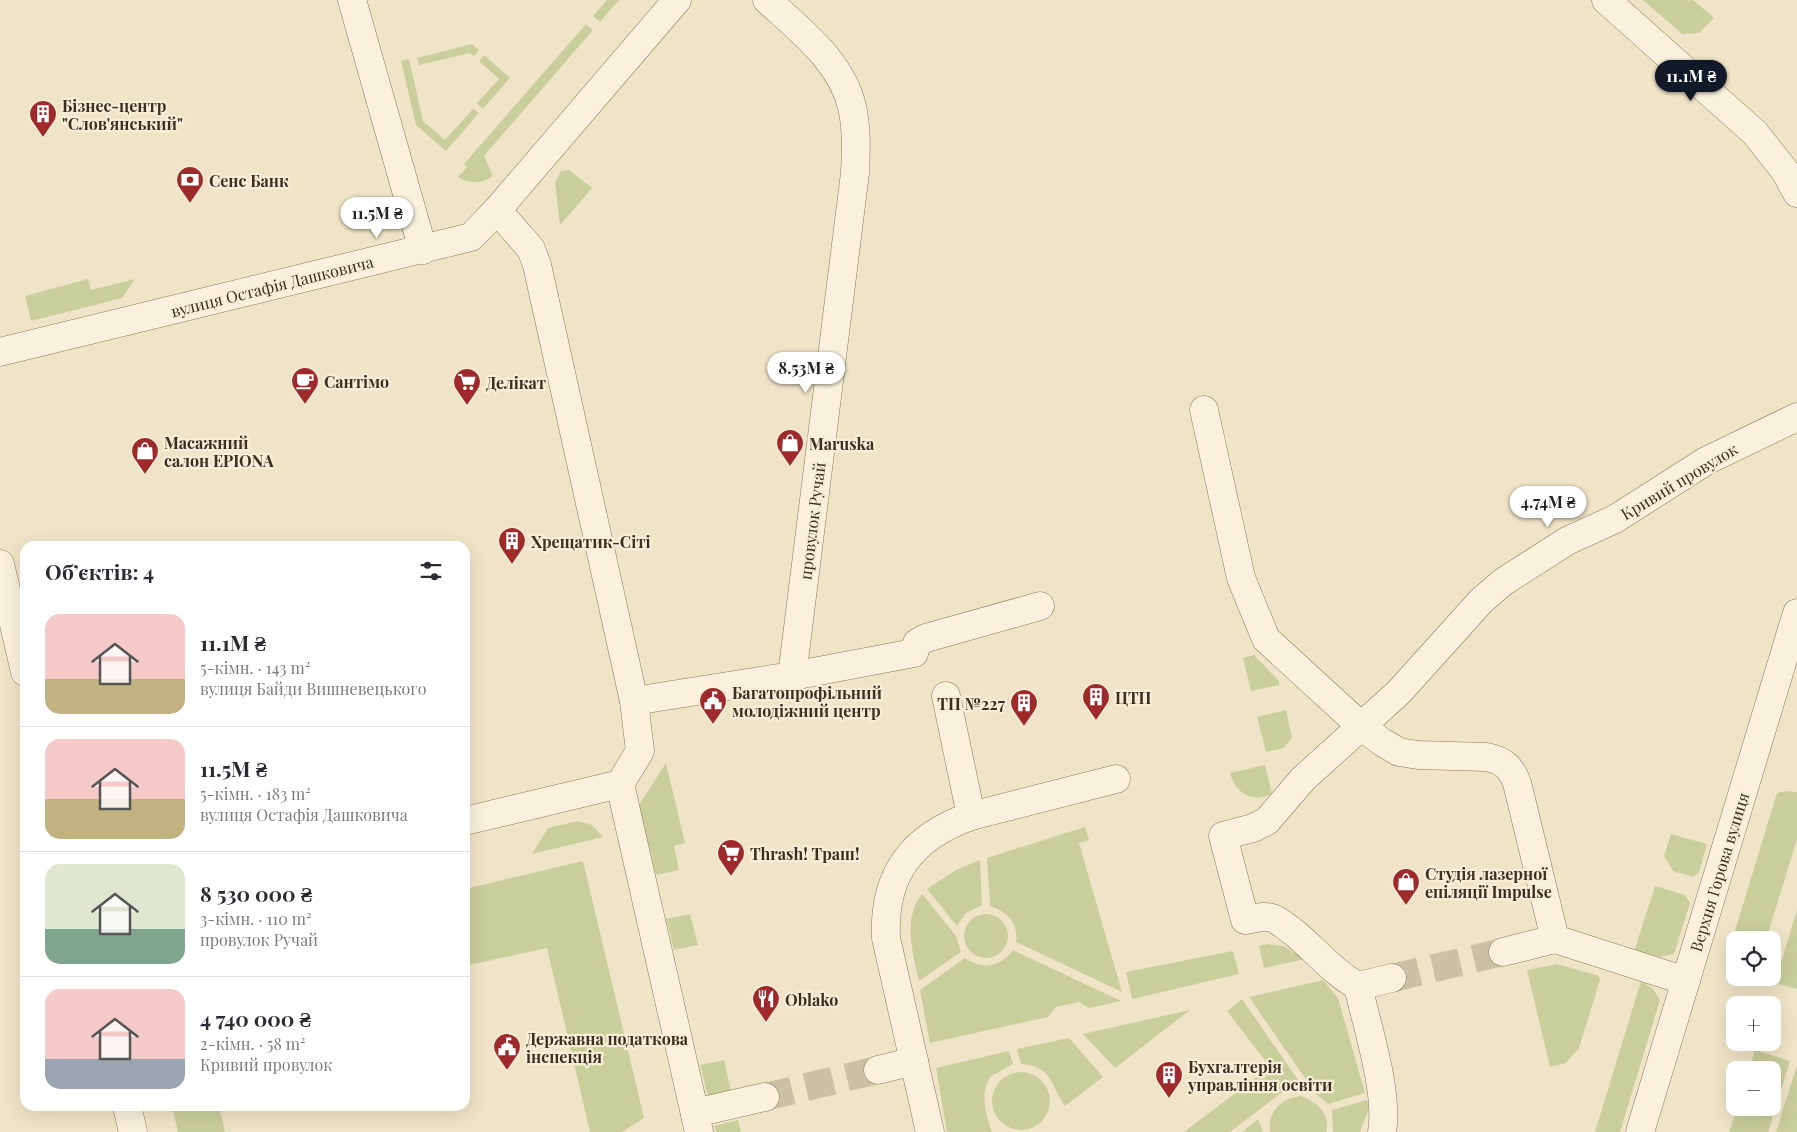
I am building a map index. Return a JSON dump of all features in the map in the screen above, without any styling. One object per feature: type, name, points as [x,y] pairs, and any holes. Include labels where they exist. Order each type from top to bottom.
[{"type":"street","points":[[352,0],[423,250]]},
{"type":"street","name":"вулиця Остафія Дашковича","points":[[0,352],[471,237],[497,210],[677,0]]},
{"type":"street","name":"провулок Ручай","points":[[767,0],[810,40],[843,82],[853,108],[856,150],[853,190],[792,676]]},
{"type":"street","points":[[1606,0],[1755,133],[1785,171],[1796,190]]},
{"type":"street","points":[[497,210],[532,249],[538,265],[634,701],[640,750],[620,784],[697,1122],[764,1097]]},
{"type":"street","points":[[1204,410],[1241,578],[1261,630],[1274,648],[1362,726],[1382,742],[1399,752],[1418,756],[1486,757],[1497,759],[1506,765],[1517,783],[1555,940]]},
{"type":"street","name":"Кривий провулок","points":[[1358,986],[1338,974],[1304,941],[1280,922],[1272,918],[1245,920],[1223,836],[1253,828],[1266,821],[1303,779],[1419,672],[1481,601],[1503,582],[1567,541],[1615,519],[1706,461],[1797,417]]},
{"type":"street","points":[[0,564],[20,650]]},
{"type":"street","points":[[634,701],[792,676],[914,653],[917,643],[926,638],[1040,606]]},
{"type":"street","name":"Верхня Горова вулиця","points":[[1640,1132],[1797,613]]},
{"type":"street","points":[[946,696],[971,816]]},
{"type":"street","points":[[930,1132],[886,938],[885,922],[889,898],[903,865],[918,844],[952,823],[971,816],[1116,779]]},
{"type":"street","points":[[470,820],[620,784]]},
{"type":"street","points":[[1503,952],[1555,940],[1686,982]]},
{"type":"street","points":[[1382,1132],[1386,1115],[1358,986],[1392,978]]},
{"type":"street","points":[[878,1070],[914,1061]]},
{"type":"street","points":[[128,1111],[133,1132]]},
{"type":"green space","points":[[607,0],[619,0],[600,22],[593,16]]},
{"type":"green space","points":[[1643,0],[1693,0],[1714,18],[1699,33],[1682,34]]},
{"type":"green space","points":[[586,24],[593,30],[484,156],[493,176],[485,181],[476,182],[466,181],[458,177],[467,167],[464,164]]},
{"type":"green space","points":[[472,44],[479,50],[474,56],[470,53],[419,65],[417,58]]},
{"type":"green space","points":[[484,55],[510,78],[483,109],[477,103],[499,79],[479,61]]},
{"type":"green space","points":[[409,59],[423,121],[445,140],[473,109],[479,113],[446,151],[416,125],[401,61]]},
{"type":"green space","points":[[569,170],[592,188],[560,225],[555,183],[561,171]]},
{"type":"green space","points":[[88,279],[91,290],[135,279],[122,298],[31,321],[25,296]]},
{"type":"green space","points":[[1254,655],[1279,681],[1279,685],[1251,691],[1243,658]]},
{"type":"green space","points":[[1286,710],[1292,738],[1284,748],[1266,752],[1257,717]]},
{"type":"green space","points":[[666,763],[685,843],[674,846],[679,870],[656,875],[639,805]]},
{"type":"green space","points":[[1265,765],[1272,794],[1265,797],[1246,795],[1236,786],[1230,773]]},
{"type":"green space","points":[[1786,791],[1797,792],[1797,839],[1769,931],[1735,931],[1777,793]]},
{"type":"green space","points":[[578,821],[592,825],[603,837],[532,854],[548,828]]},
{"type":"green space","points":[[1085,827],[1089,840],[1079,843],[1122,992],[1016,942],[1015,929],[1010,919],[1001,911],[990,906],[987,858]]},
{"type":"green space","points":[[1671,834],[1707,844],[1699,872],[1693,877],[1673,871],[1664,856]]},
{"type":"green space","points":[[980,860],[982,905],[966,913],[957,926],[927,889],[956,870]]},
{"type":"green space","points":[[583,861],[644,1118],[622,1132],[590,1132],[547,948],[470,965],[470,888]]},
{"type":"green space","points":[[1655,886],[1685,895],[1690,903],[1674,954],[1660,957],[1634,952]]},
{"type":"green space","points":[[922,894],[956,936],[961,952],[919,981],[912,948],[911,925],[912,914]]},
{"type":"green space","points":[[1797,910],[1797,989],[1781,985],[1781,963]]},
{"type":"green space","points":[[690,914],[698,945],[674,950],[666,919]]},
{"type":"green space","points":[[986,914],[998,918],[1004,924],[1008,936],[1004,948],[998,954],[986,958],[974,954],[968,948],[964,936],[968,924],[974,918]]},
{"type":"green space","points":[[1267,944],[1283,946],[1305,959],[1264,968],[1259,946]]},
{"type":"green space","points":[[1013,950],[1121,1001],[1089,1008],[1079,1002],[1056,1007],[1048,1017],[930,1043],[920,990],[965,958],[978,964],[991,965],[1003,960]]},
{"type":"green space","points":[[1233,951],[1239,974],[1132,999],[1126,972]]},
{"type":"green space","points":[[1557,964],[1599,976],[1600,980],[1579,1048],[1566,1063],[1550,1067],[1527,970]]},
{"type":"green space","points":[[1323,980],[1338,998],[1365,1093],[1328,1104],[1316,1094],[1249,997]]},
{"type":"green space","points":[[1641,981],[1653,989],[1660,1000],[1620,1132],[1595,1132]]},
{"type":"green space","points":[[1242,999],[1298,1080],[1230,1132],[1184,1132],[1270,1067],[1227,1011]]},
{"type":"green space","points":[[1190,1010],[1115,1068],[1083,1034]]},
{"type":"green space","points":[[1069,1038],[1103,1077],[1065,1106],[1045,1073],[1039,1068],[1021,1064],[1017,1049]]},
{"type":"green space","points":[[1009,1051],[1013,1064],[991,1076],[985,1090],[985,1104],[992,1132],[947,1132],[936,1068]]},
{"type":"green space","points":[[1755,1051],[1758,1051],[1790,1061],[1781,1090],[1781,1061],[1752,1061]]},
{"type":"green space","points":[[724,1060],[731,1091],[708,1096],[700,1065]]},
{"type":"green space","points":[[1797,1065],[1797,1132],[1776,1132]]},
{"type":"green space","points":[[1015,1072],[1027,1072],[1042,1080],[1050,1095],[1050,1107],[1042,1122],[1027,1130],[1015,1130],[1000,1122],[992,1107],[992,1095],[1000,1080]]},
{"type":"green space","points":[[1301,1096],[1317,1105],[1325,1114],[1326,1132],[1270,1132],[1271,1118],[1277,1107],[1287,1100]]},
{"type":"green space","points":[[1367,1100],[1369,1108],[1360,1132],[1333,1132],[1332,1110]]},
{"type":"green space","points":[[173,1111],[220,1111],[225,1132],[178,1132]]},
{"type":"green space","points":[[1734,1116],[1773,1116],[1768,1132],[1729,1132]]},
{"type":"green space","points":[[1258,1119],[1263,1132],[1242,1132]]},
{"type":"green space","points":[[738,1120],[741,1132],[716,1132],[714,1126]]},
{"type":"tunnel","points":[[1392,978],[1503,952]]},
{"type":"tunnel","points":[[765,1097],[878,1070]]},
{"type":"place","name":"Бізнес-центр \"Слов'янський\"","points":[[43,138]]},
{"type":"place","name":"Сенс Банк","points":[[190,204]]},
{"type":"place","name":"Сантімо","points":[[305,405]]},
{"type":"place","name":"Делікат","points":[[467,406]]},
{"type":"place","name":"Maruska","points":[[790,467]]},
{"type":"place","name":"Масажний салон EPIONA","points":[[145,475]]},
{"type":"place","name":"Хрещатик-Сіті","points":[[512,565]]},
{"type":"place","name":"ЦТП","points":[[1096,721]]},
{"type":"place","name":"Багатопрофільний молодіжний центр","points":[[713,725]]},
{"type":"place","name":"ТП №227","points":[[1024,727]]},
{"type":"place","name":"Thrash! Траш!","points":[[731,877]]},
{"type":"place","name":"Студія лазерної епіляції Impulse","points":[[1406,906]]},
{"type":"place","name":"Oblako","points":[[766,1023]]},
{"type":"place","name":"Державна податкова інспекція","points":[[507,1071]]},
{"type":"place","name":"Бухгалтерія управління освіти","points":[[1169,1099]]}]
